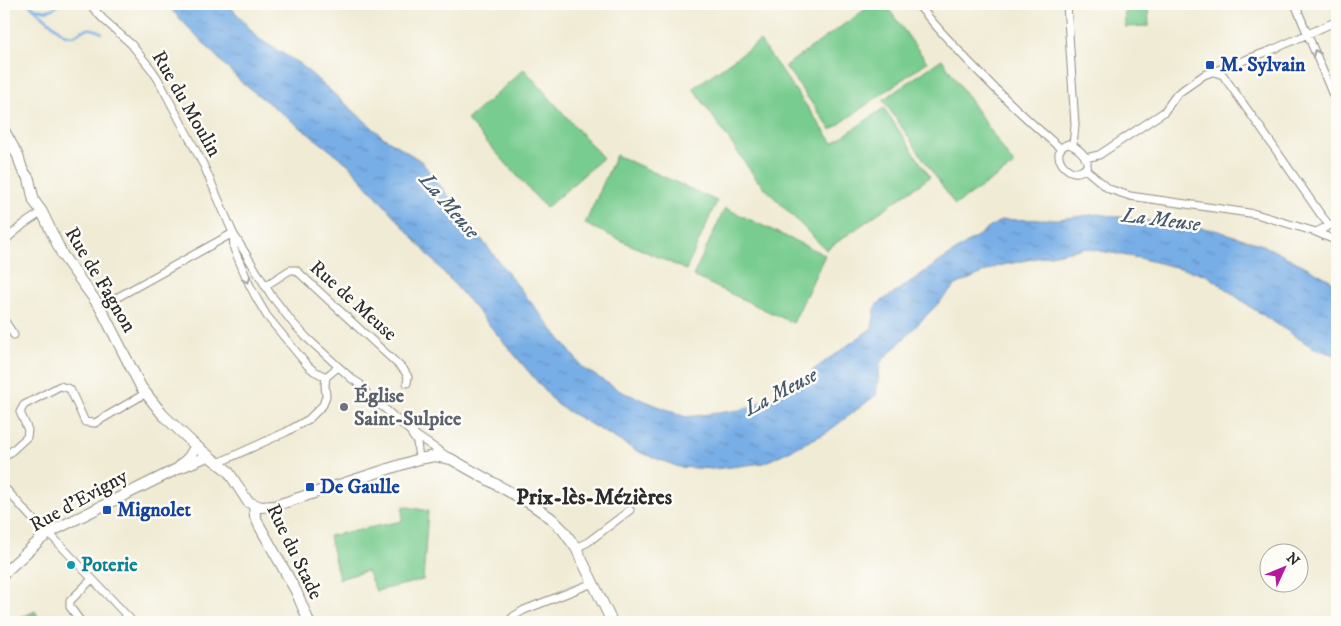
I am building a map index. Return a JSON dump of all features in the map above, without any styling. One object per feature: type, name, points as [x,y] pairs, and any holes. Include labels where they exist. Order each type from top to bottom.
[{"type":"street","name":"Rue du Moulin","points":[[92,4],[102,19],[132,44],[158,79],[204,166],[233,234],[265,286],[296,326],[352,380],[360,384],[373,402],[411,432],[451,459]]},
{"type":"street","points":[[917,4],[950,43],[997,92],[1060,148]]},
{"type":"street","points":[[1067,4],[1075,124],[1073,145]]},
{"type":"street","points":[[1295,4],[1337,105]]},
{"type":"street","points":[[1086,158],[1099,155],[1164,112],[1177,94],[1204,75],[1272,50],[1337,21]]},
{"type":"street","points":[[1214,72],[1222,75],[1227,81],[1321,215],[1330,225]]},
{"type":"street","name":"Rue de Fagnon","points":[[4,130],[18,156],[22,169],[29,179],[34,201],[42,212],[63,256],[100,307],[129,366],[163,415],[208,456]]},
{"type":"street","points":[[1068,144],[1073,145],[1086,158],[1085,169],[1080,172],[1067,169],[1058,156],[1060,148],[1068,144]]},
{"type":"street","points":[[1085,169],[1109,189],[1130,196],[1256,214],[1316,232],[1337,241]]},
{"type":"street","points":[[4,241],[42,212]]},
{"type":"street","points":[[1316,232],[1337,222]]},
{"type":"street","name":"Rue du Moulin","points":[[233,234],[234,249],[250,286],[267,316],[307,365],[326,377]]},
{"type":"street","points":[[100,307],[233,234]]},
{"type":"street","name":"Rue de Meuse","points":[[265,286],[290,270],[296,270],[404,370],[408,377],[407,383]]},
{"type":"street","points":[[4,320],[14,335]]},
{"type":"street","points":[[218,463],[297,426],[314,414],[323,405],[326,396],[324,385],[326,377],[338,367]]},
{"type":"street","points":[[4,458],[27,437],[28,430],[20,412],[24,405],[60,386],[70,389],[85,422],[95,423],[146,393]]},
{"type":"street","points":[[411,432],[425,458]]},
{"type":"street","points":[[422,440],[425,458]]},
{"type":"street","name":"Rue d'Evigny","points":[[177,469],[189,457],[196,446]]},
{"type":"street","name":"Rue d'Evigny","points":[[4,574],[48,534],[177,469],[208,456]]},
{"type":"street","name":"Rue du Stade","points":[[208,456],[231,475],[245,500],[254,506],[255,516],[259,525],[296,591],[306,622]]},
{"type":"street","points":[[254,506],[274,506],[425,458],[439,456],[451,459],[546,513],[563,530],[576,548],[612,622]]},
{"type":"street","points":[[4,487],[131,620]]},
{"type":"street","points":[[576,548],[588,542],[630,510]]},
{"type":"street","points":[[81,622],[70,607],[70,602],[92,579]]},
{"type":"street","points":[[508,622],[524,610],[593,583]]},
{"type":"green space","points":[[873,4],[885,4],[927,62],[831,130],[785,66]]},
{"type":"green space","points":[[1124,4],[1148,4],[1149,26],[1125,27]]},
{"type":"green space","points":[[760,41],[833,143],[884,108],[930,177],[826,250],[757,180],[693,88]]},
{"type":"green space","points":[[942,59],[1014,165],[955,205],[883,100]]},
{"type":"green space","points":[[524,69],[603,158],[546,208],[467,120]]},
{"type":"green space","points":[[616,155],[717,201],[686,270],[585,224]]},
{"type":"green space","points":[[725,208],[825,255],[793,323],[693,276]]},
{"type":"green space","points":[[403,506],[428,511],[423,580],[376,591],[367,571],[339,579],[329,536],[402,521]]},
{"type":"green space","points":[[35,611],[41,622],[13,622]]},
{"type":"water","name":"La Meuse","points":[[166,4],[228,4],[259,39],[300,64],[383,137],[421,161],[583,368],[622,392],[686,417],[740,410],[804,385],[813,370],[872,328],[876,305],[1001,220],[1059,219],[1098,214],[1215,230],[1263,245],[1337,284],[1337,355],[1315,349],[1249,306],[1207,275],[1139,258],[1084,248],[998,266],[956,285],[880,363],[876,395],[826,433],[764,463],[714,469],[679,467],[639,452],[557,405],[469,301],[348,164],[241,82]]},
{"type":"waterway","points":[[28,4],[44,10],[52,9],[59,4]]},
{"type":"waterway","points":[[30,5],[65,35],[74,36],[87,29],[94,29],[102,33]]},
{"type":"place","name":"M. Sylvain","points":[[1210,65]]},
{"type":"place","name":"Église Saint-Sulpice","points":[[344,407]]},
{"type":"place","name":"De Gaulle","points":[[310,487]]},
{"type":"place","name":"Mignolet","points":[[107,510]]},
{"type":"place","name":"Poterie","points":[[71,565]]},
{"type":"district","name":"Prix-lès-Mézières","points":[[594,497]]}]
